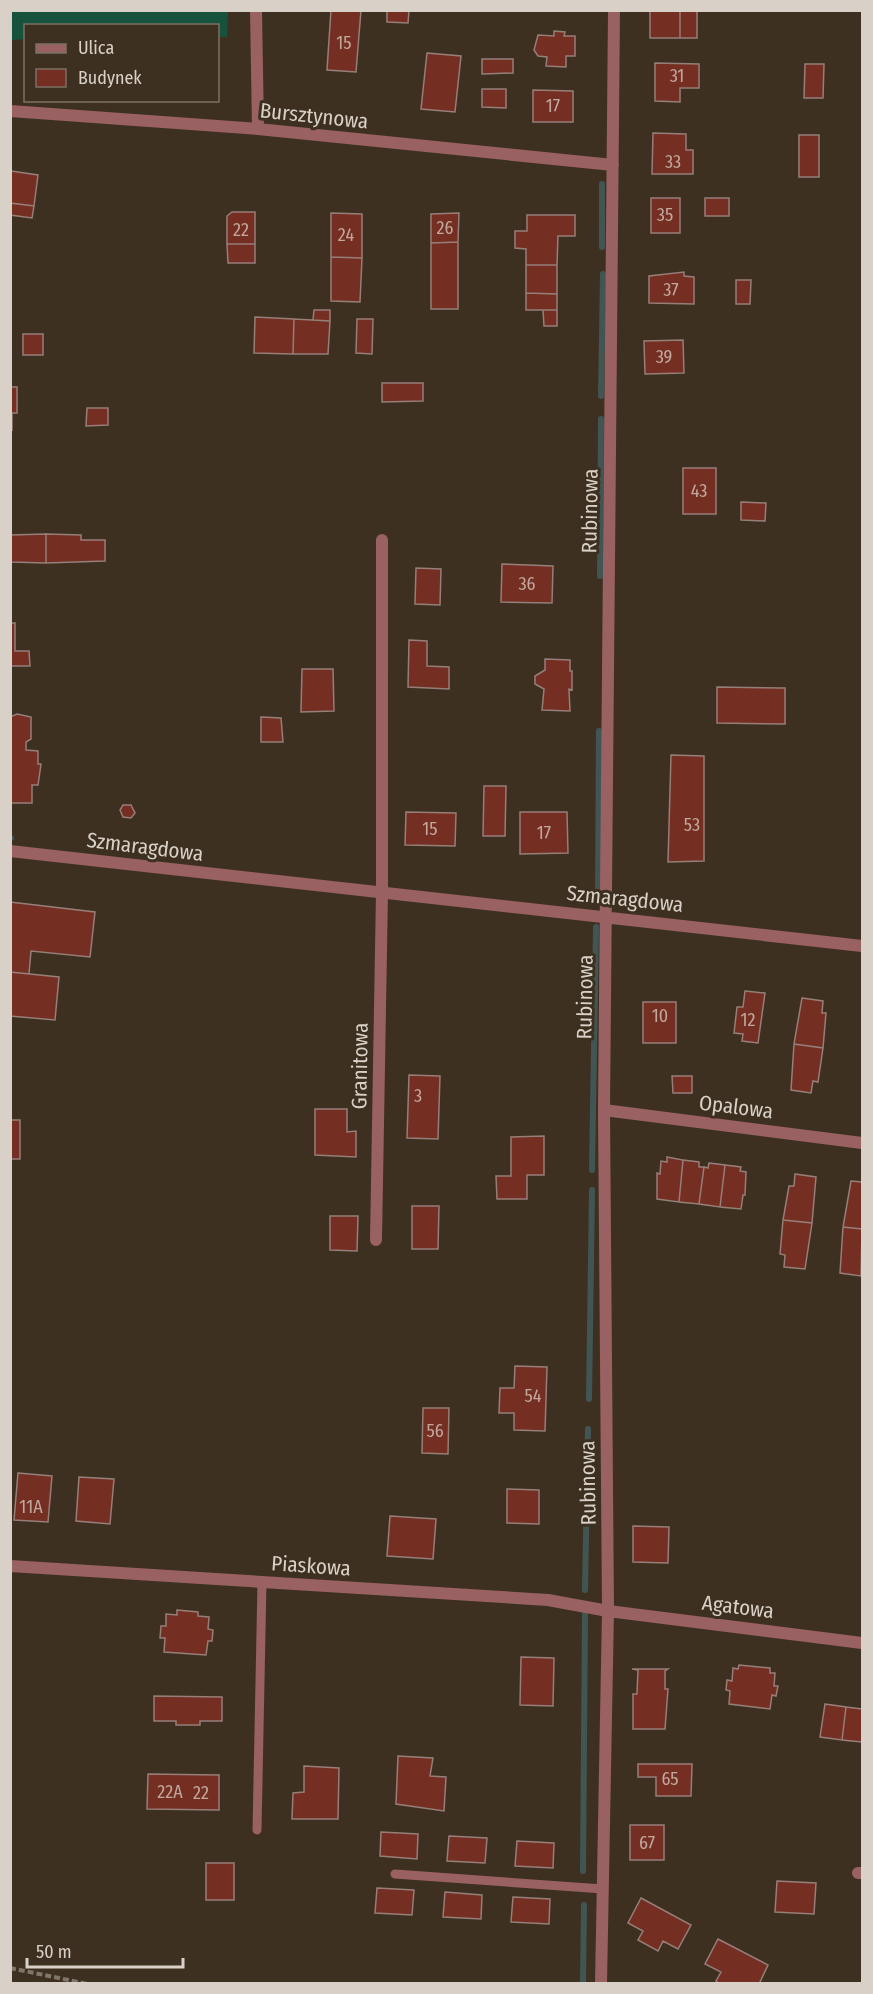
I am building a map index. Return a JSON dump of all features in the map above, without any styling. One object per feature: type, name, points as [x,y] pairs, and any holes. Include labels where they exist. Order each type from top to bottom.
[{"type":"street","points":[[256,10],[258,129]]},
{"type":"street","name":"Rubinowa","points":[[601,1983],[608,1611],[604,1110],[614,10]]},
{"type":"street","name":"Bursztynowa","points":[[10,111],[258,129],[613,165]]},
{"type":"street","points":[[382,540],[382,892]]},
{"type":"street","name":"Szmaragdowa","points":[[10,851],[862,946]]},
{"type":"street","name":"Granitowa","points":[[376,1240],[382,892]]},
{"type":"street","name":"Opalowa","points":[[604,1110],[862,1143]]},
{"type":"street","name":"Piaskowa","points":[[10,1566],[548,1600],[608,1611]]},
{"type":"street","name":"Agatowa","points":[[608,1611],[862,1643]]},
{"type":"lane","points":[[257,1830],[262,1582]]},
{"type":"lane","points":[[395,1874],[603,1889]]},
{"type":"path","points":[[10,1968],[88,1983]]},
{"type":"green space","points":[[10,11],[228,11],[227,37],[219,37],[219,24],[24,24],[24,39],[11,40]]},
{"type":"building","points":[[331,10],[361,10],[356,72],[327,70]]},
{"type":"building","points":[[387,10],[409,10],[408,23],[387,22]]},
{"type":"building","points":[[650,10],[680,10],[680,38],[650,38]]},
{"type":"building","points":[[680,10],[697,10],[697,38],[680,38]]},
{"type":"building","points":[[554,31],[565,32],[564,36],[575,36],[575,56],[566,56],[566,67],[546,66],[547,57],[538,56],[534,50],[538,35],[554,36]]},
{"type":"building","points":[[427,53],[461,56],[455,112],[421,109]]},
{"type":"building","points":[[482,59],[513,59],[513,73],[482,74]]},
{"type":"building","points":[[655,63],[699,64],[699,88],[680,88],[680,102],[655,101]]},
{"type":"building","points":[[805,64],[824,64],[823,98],[804,98]]},
{"type":"building","points":[[482,89],[506,89],[506,108],[482,107]]},
{"type":"building","points":[[533,90],[573,91],[573,122],[533,122]]},
{"type":"building","points":[[653,133],[686,134],[686,150],[693,150],[693,174],[652,174]]},
{"type":"building","points":[[799,135],[819,135],[819,177],[799,177]]},
{"type":"building","points":[[11,171],[38,175],[34,206],[10,203]]},
{"type":"building","points":[[651,198],[680,198],[680,233],[651,233]]},
{"type":"building","points":[[705,198],[729,198],[729,216],[705,216]]},
{"type":"building","points":[[10,203],[34,206],[32,218],[10,215]]},
{"type":"building","points":[[232,212],[255,212],[255,244],[227,244],[227,216]]},
{"type":"building","points":[[331,213],[362,214],[362,258],[331,257]]},
{"type":"building","points":[[459,213],[458,242],[431,243],[431,214]]},
{"type":"building","points":[[527,215],[575,215],[575,236],[558,236],[557,265],[526,265],[526,249],[515,248],[515,231],[527,231]]},
{"type":"building","points":[[458,242],[458,309],[431,309],[431,243]]},
{"type":"building","points":[[227,244],[255,244],[255,263],[228,263]]},
{"type":"building","points":[[331,257],[362,258],[360,302],[331,301]]},
{"type":"building","points":[[526,265],[557,265],[557,294],[526,293]]},
{"type":"building","points":[[684,272],[684,276],[694,277],[694,304],[649,303],[649,276]]},
{"type":"building","points":[[736,280],[751,280],[750,304],[736,304]]},
{"type":"building","points":[[526,293],[557,294],[557,310],[526,310]]},
{"type":"building","points":[[314,310],[330,310],[330,321],[313,320]]},
{"type":"building","points":[[543,310],[557,310],[557,326],[544,326]]},
{"type":"building","points":[[255,317],[294,319],[293,354],[254,353]]},
{"type":"building","points":[[294,319],[330,321],[328,354],[293,354]]},
{"type":"building","points":[[357,319],[373,319],[372,354],[356,353]]},
{"type":"building","points":[[23,334],[43,334],[43,355],[23,355]]},
{"type":"building","points":[[683,340],[684,373],[645,374],[644,341]]},
{"type":"building","points":[[382,383],[423,383],[423,401],[382,402]]},
{"type":"building","points":[[10,387],[17,387],[17,413],[12,413],[12,431]]},
{"type":"building","points":[[87,408],[108,408],[108,425],[86,426]]},
{"type":"building","points":[[683,468],[716,468],[716,514],[683,514]]},
{"type":"building","points":[[741,502],[766,503],[765,521],[741,520]]},
{"type":"building","points":[[46,534],[46,563],[11,562],[11,535]]},
{"type":"building","points":[[46,534],[81,535],[81,540],[105,540],[105,561],[46,563]]},
{"type":"building","points":[[502,564],[553,566],[552,603],[501,602]]},
{"type":"building","points":[[416,568],[441,569],[440,605],[415,604]]},
{"type":"building","points":[[10,623],[15,623],[15,651],[29,651],[30,666],[10,666]]},
{"type":"building","points":[[409,640],[427,641],[427,666],[449,667],[449,689],[408,687]]},
{"type":"building","points":[[545,659],[570,660],[572,690],[569,689],[570,711],[542,710],[544,689],[535,684],[535,676],[545,670]]},
{"type":"building","points":[[302,669],[333,669],[334,711],[301,712]]},
{"type":"building","points":[[717,687],[785,688],[785,724],[717,723]]},
{"type":"building","points":[[17,714],[31,717],[31,739],[26,742],[26,750],[38,751],[38,764],[41,764],[38,785],[32,785],[32,803],[10,803],[10,717]]},
{"type":"building","points":[[261,717],[281,718],[283,742],[261,742]]},
{"type":"building","points":[[671,755],[704,756],[704,861],[668,862]]},
{"type":"building","points":[[484,786],[506,786],[505,836],[483,836]]},
{"type":"building","points":[[123,805],[131,805],[135,813],[131,818],[123,817],[120,810]]},
{"type":"building","points":[[406,812],[456,813],[455,846],[405,845]]},
{"type":"building","points":[[520,812],[567,812],[568,853],[520,854]]},
{"type":"building","points":[[10,902],[95,912],[90,957],[31,951],[29,974],[10,972]]},
{"type":"building","points":[[10,972],[59,977],[55,1020],[10,1016]]},
{"type":"building","points":[[745,991],[765,993],[758,1043],[742,1041],[743,1034],[734,1033],[737,1007],[743,1007]]},
{"type":"building","points":[[802,998],[823,1001],[822,1013],[826,1013],[823,1048],[794,1044]]},
{"type":"building","points":[[643,1002],[676,1002],[676,1043],[643,1043]]},
{"type":"building","points":[[794,1044],[823,1048],[818,1082],[813,1081],[811,1093],[791,1090]]},
{"type":"building","points":[[409,1075],[440,1076],[438,1139],[407,1138]]},
{"type":"building","points":[[672,1076],[692,1076],[692,1093],[673,1093]]},
{"type":"building","points":[[315,1109],[347,1109],[347,1132],[356,1131],[356,1157],[315,1155]]},
{"type":"building","points":[[10,1120],[20,1120],[20,1159],[10,1159]]},
{"type":"building","points":[[544,1136],[544,1175],[527,1175],[527,1199],[497,1199],[496,1176],[511,1176],[511,1137]]},
{"type":"building","points":[[667,1157],[683,1160],[679,1202],[657,1199],[657,1173],[660,1174],[661,1161],[667,1162]]},
{"type":"building","points":[[683,1160],[699,1162],[699,1167],[704,1167],[699,1204],[679,1202]]},
{"type":"building","points":[[709,1163],[725,1165],[720,1207],[699,1204],[704,1167],[708,1168]]},
{"type":"building","points":[[725,1165],[741,1167],[740,1171],[746,1172],[745,1195],[743,1195],[741,1209],[720,1207]]},
{"type":"building","points":[[795,1174],[816,1177],[812,1223],[783,1220],[789,1186],[794,1186]]},
{"type":"building","points":[[851,1181],[862,1182],[862,1229],[843,1227]]},
{"type":"building","points":[[412,1206],[439,1206],[438,1249],[412,1249]]},
{"type":"building","points":[[330,1216],[358,1216],[357,1251],[330,1250]]},
{"type":"building","points":[[783,1220],[812,1223],[805,1269],[784,1267],[785,1255],[780,1254]]},
{"type":"building","points":[[843,1227],[862,1229],[861,1276],[840,1273]]},
{"type":"building","points":[[515,1366],[547,1367],[545,1431],[514,1430],[514,1413],[499,1413],[500,1388],[514,1388]]},
{"type":"building","points":[[423,1408],[449,1408],[448,1454],[422,1453]]},
{"type":"building","points":[[18,1473],[52,1476],[48,1522],[14,1520]]},
{"type":"building","points":[[79,1477],[114,1479],[110,1524],[76,1521]]},
{"type":"building","points":[[507,1489],[539,1490],[539,1524],[507,1523]]},
{"type":"building","points":[[390,1516],[436,1519],[433,1559],[387,1556]]},
{"type":"building","points":[[633,1526],[669,1527],[668,1563],[633,1562]]},
{"type":"building","points":[[177,1610],[198,1612],[198,1616],[209,1617],[208,1629],[213,1630],[212,1641],[208,1641],[206,1655],[164,1652],[165,1638],[160,1638],[161,1626],[166,1626],[166,1614],[177,1615]]},
{"type":"building","points":[[521,1657],[554,1658],[553,1706],[520,1705]]},
{"type":"building","points":[[739,1665],[770,1668],[770,1673],[775,1673],[774,1686],[778,1686],[776,1696],[772,1695],[770,1709],[729,1704],[730,1691],[726,1690],[727,1680],[732,1681],[733,1668],[738,1669]]},
{"type":"building","points":[[632,1669],[668,1669],[665,1671],[665,1689],[668,1689],[665,1729],[633,1729],[633,1694],[637,1694],[638,1670]]},
{"type":"building","points":[[154,1696],[222,1697],[222,1721],[200,1721],[200,1725],[176,1725],[176,1721],[154,1721]]},
{"type":"building","points":[[825,1704],[846,1707],[842,1740],[820,1737]]},
{"type":"building","points":[[846,1707],[862,1709],[862,1742],[842,1740]]},
{"type":"building","points":[[398,1756],[433,1758],[430,1776],[446,1777],[444,1811],[396,1804]]},
{"type":"building","points":[[638,1764],[692,1764],[691,1796],[656,1796],[656,1777],[638,1777]]},
{"type":"building","points":[[304,1766],[339,1768],[338,1819],[292,1819],[293,1793],[304,1792]]},
{"type":"building","points":[[148,1774],[219,1775],[219,1810],[147,1809]]},
{"type":"building","points":[[630,1825],[664,1825],[664,1860],[630,1860]]},
{"type":"building","points":[[381,1832],[418,1834],[417,1859],[380,1856]]},
{"type":"building","points":[[449,1836],[487,1838],[485,1863],[447,1861]]},
{"type":"building","points":[[517,1841],[554,1843],[553,1868],[515,1866]]},
{"type":"building","points":[[206,1863],[234,1863],[234,1900],[206,1900]]},
{"type":"building","points":[[777,1881],[816,1883],[814,1914],[775,1912]]},
{"type":"building","points":[[377,1888],[414,1890],[412,1915],[375,1913]]},
{"type":"building","points":[[445,1892],[482,1895],[481,1919],[443,1917]]},
{"type":"building","points":[[513,1897],[550,1899],[549,1924],[511,1922]]},
{"type":"building","points":[[641,1898],[691,1925],[678,1949],[663,1941],[658,1951],[638,1940],[643,1931],[628,1923]]},
{"type":"building","points":[[718,1939],[768,1965],[759,1984],[720,1984],[716,1981],[721,1972],[705,1964]]},
{"type":"waterway","points":[[602,184],[602,247]]},
{"type":"waterway","points":[[601,396],[603,274]]},
{"type":"waterway","points":[[600,576],[601,419]]},
{"type":"waterway","points":[[598,901],[599,731]]},
{"type":"waterway","points":[[592,1170],[596,927]]},
{"type":"waterway","points":[[589,1399],[592,1190]]},
{"type":"waterway","points":[[585,1590],[588,1429]]},
{"type":"waterway","points":[[583,1871],[585,1614]]},
{"type":"waterway","points":[[583,1984],[584,1905]]}]
